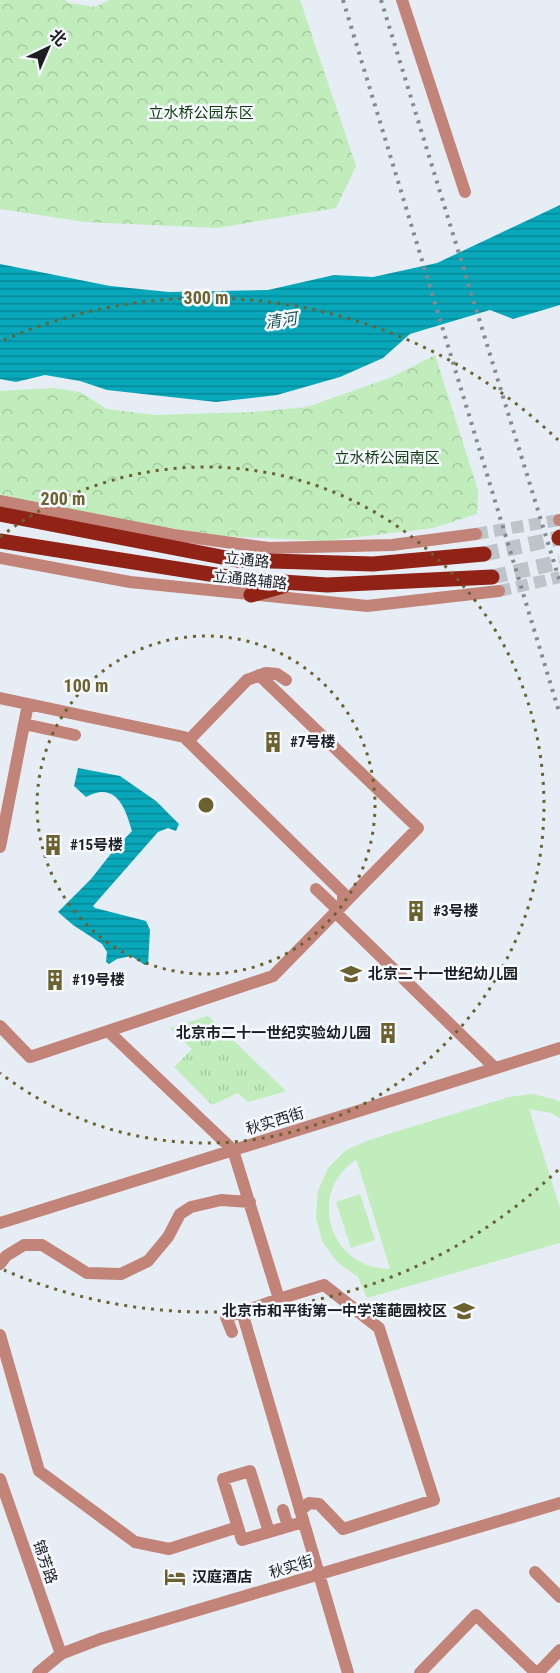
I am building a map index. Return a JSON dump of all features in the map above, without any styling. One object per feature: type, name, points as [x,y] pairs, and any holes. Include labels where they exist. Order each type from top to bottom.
[{"type":"main road","name":"立通路","points":[[0,514],[237,560],[372,564],[484,554]]},
{"type":"main road","name":"立通路","points":[[0,541],[241,579],[327,585],[495,584]]},
{"type":"main road","points":[[251,595],[295,582]]},
{"type":"street","points":[[402,0],[465,192]]},
{"type":"street","points":[[0,501],[174,535],[269,548],[392,545],[476,534]]},
{"type":"street","name":"立通路辅路","points":[[0,558],[130,582],[367,606],[495,584]]},
{"type":"street","points":[[188,741],[247,680],[266,673],[277,674],[286,680]]},
{"type":"street","points":[[0,1026],[30,1057],[273,976],[340,905],[418,828],[259,675]]},
{"type":"street","points":[[0,698],[184,737],[495,1068]]},
{"type":"street","points":[[0,848],[28,704]]},
{"type":"street","points":[[24,724],[75,735]]},
{"type":"street","points":[[340,905],[360,876]]},
{"type":"street","points":[[316,889],[340,905]]},
{"type":"street","points":[[108,1031],[233,1150],[279,1299]]},
{"type":"street","name":"秋实西街","points":[[0,1223],[560,1048]]},
{"type":"street","points":[[0,1264],[6,1256],[24,1245],[42,1245],[87,1273],[122,1274],[148,1261],[168,1237],[180,1214],[191,1207],[221,1200],[250,1202]]},
{"type":"street","points":[[232,1332],[226,1317],[324,1285],[379,1328],[434,1500],[343,1529],[319,1504],[309,1503],[301,1516],[288,1526],[242,1540],[223,1479],[250,1471],[268,1532]]},
{"type":"street","points":[[242,1312],[348,1673]]},
{"type":"street","points":[[0,1335],[39,1471],[135,1542],[169,1548],[238,1527]]},
{"type":"street","name":"锦芳路","points":[[0,1479],[61,1654]]},
{"type":"street","name":"秋实街","points":[[38,1673],[61,1654],[100,1639],[560,1503]]},
{"type":"street","points":[[283,1510],[288,1526]]},
{"type":"street","points":[[535,1572],[560,1597]]},
{"type":"street","points":[[420,1673],[476,1615],[537,1673],[560,1650]]},
{"type":"green space","name":"立水桥公园东区","points":[[0,0],[64,0],[95,7],[109,0],[300,0],[356,166],[336,208],[217,228],[85,222],[0,209]]},
{"type":"green space","name":"立水桥公园南区","points":[[435,355],[478,490],[477,514],[433,528],[325,541],[220,536],[44,507],[0,494],[0,391],[52,388],[80,392],[107,409],[154,415],[255,412],[307,407],[392,377]]},
{"type":"green space","points":[[208,1016],[286,1091],[248,1102],[238,1093],[212,1105],[174,1067],[192,1049],[170,1028]]},
{"type":"green space","points":[[532,1094],[560,1102],[560,1118],[551,1113],[529,1109],[560,1208],[560,1243],[367,1298],[358,1277],[337,1262],[322,1241],[316,1217],[318,1191],[328,1168],[346,1150],[369,1140],[509,1097]],"holes":[[[357,1161],[390,1269],[370,1266],[353,1257],[340,1244],[332,1227],[329,1209],[332,1191],[340,1174]]]},
{"type":"green space","points":[[360,1194],[375,1240],[351,1248],[336,1202]]},
{"type":"water","name":"清河","points":[[560,205],[560,305],[513,319],[490,310],[410,334],[383,358],[340,377],[277,395],[216,402],[107,390],[80,381],[45,375],[16,382],[0,379],[0,264],[110,286],[169,292],[268,290],[334,275],[373,277],[437,263]]},
{"type":"water","points":[[78,768],[120,776],[156,801],[179,824],[176,831],[168,828],[158,832],[93,906],[146,921],[150,930],[148,965],[131,956],[117,959],[109,964],[106,962],[107,952],[102,944],[58,912],[91,879],[132,831],[122,805],[111,794],[104,792],[86,797],[74,786]]},
{"type":"tunnel","points":[[476,534],[559,520]]},
{"type":"tunnel","points":[[484,554],[559,538]]},
{"type":"tunnel","points":[[492,577],[560,562]]},
{"type":"tunnel","points":[[499,591],[560,577]]},
{"type":"railway","points":[[343,0],[560,715]]},
{"type":"railway","points":[[381,0],[560,582]]},
{"type":"place","name":"#7号楼","points":[[273,742]]},
{"type":"place","name":"#15号楼","points":[[53,845]]},
{"type":"place","name":"#3号楼","points":[[416,911]]},
{"type":"place","name":"北京二十一世纪幼儿园","points":[[351,974]]},
{"type":"place","name":"#19号楼","points":[[55,980]]},
{"type":"place","name":"北京市二十一世纪实验幼儿园","points":[[388,1033]]},
{"type":"place","name":"北京市和平街第一中学莲葩园校区","points":[[464,1311]]},
{"type":"place","name":"汉庭酒店","points":[[175,1577]]}]
